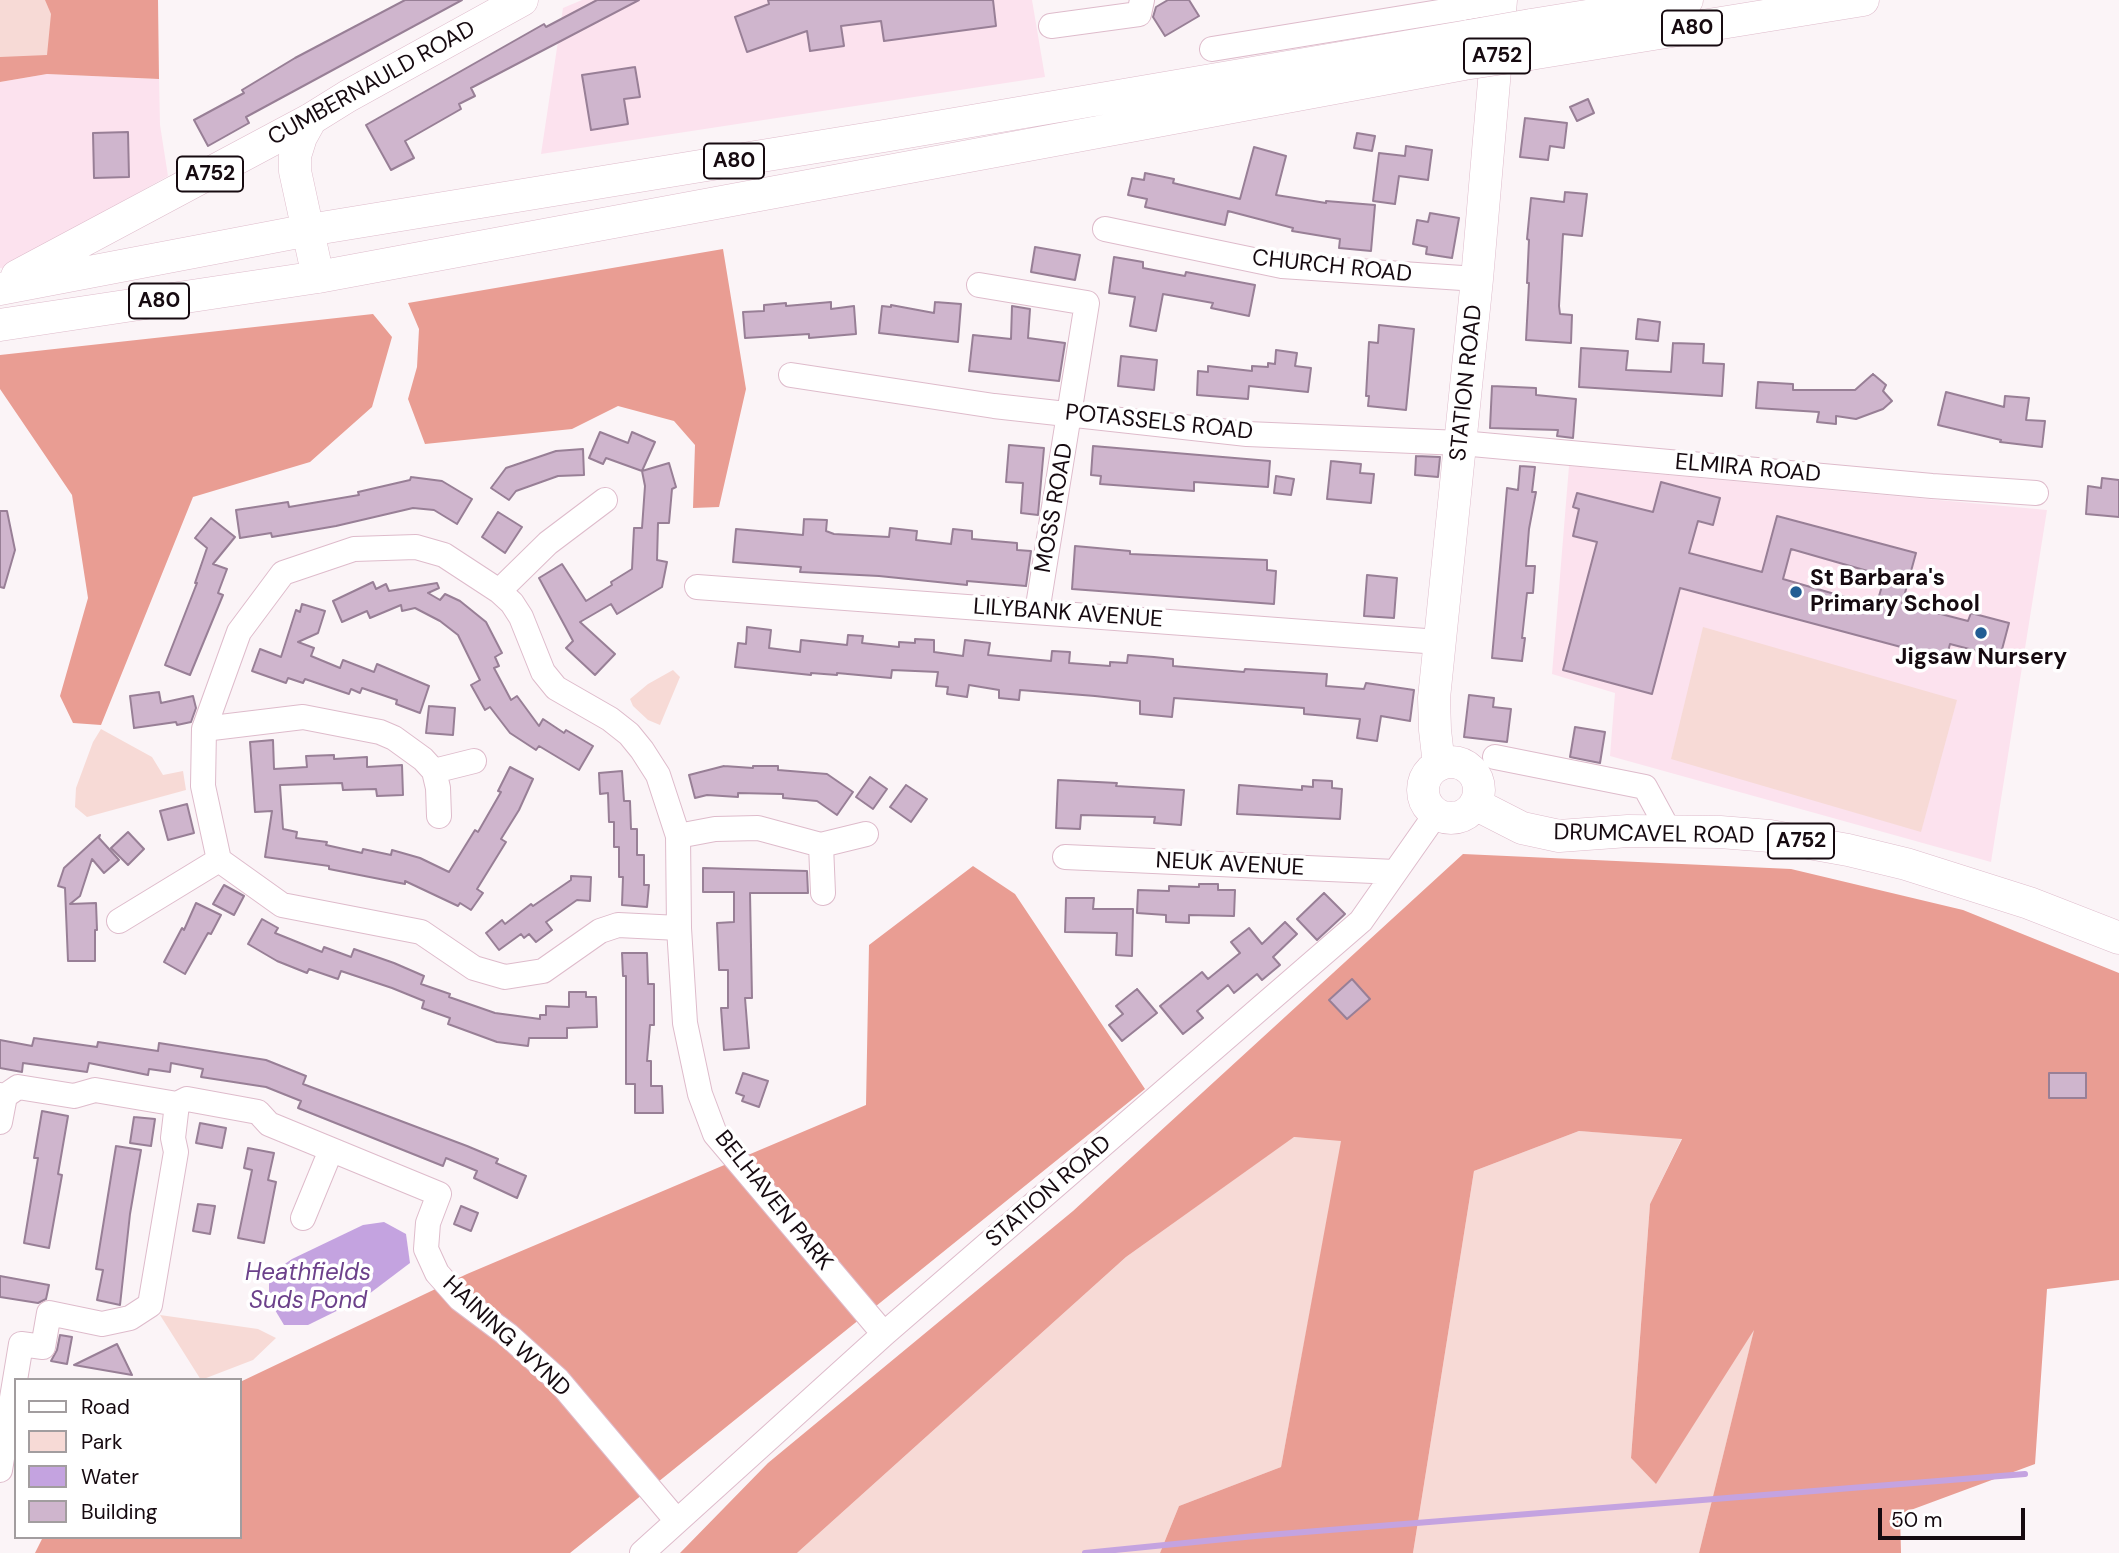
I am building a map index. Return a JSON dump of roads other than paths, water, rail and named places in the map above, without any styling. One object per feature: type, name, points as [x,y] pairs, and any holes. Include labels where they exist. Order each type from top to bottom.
[{"type":"main road","name":"CUMBERNAULD ROAD","points":[[0,287],[311,119],[522,0]]},
{"type":"main road","name":"A80","points":[[1530,39],[1687,0]]},
{"type":"main road","name":"STATION ROAD","points":[[1439,765],[1434,698],[1477,279],[1501,1]]},
{"type":"main road","name":"A80","points":[[0,287],[309,230],[871,138],[1530,39],[1858,1]]},
{"type":"main road","name":"A80","points":[[0,325],[318,277],[1466,50]]},
{"type":"main road","points":[[311,119],[295,156],[297,186],[318,277]]},
{"type":"main road","points":[[1457,763],[1473,773],[1478,782],[1479,792],[1475,804],[1464,815],[1455,818],[1436,814],[1425,802],[1423,784],[1432,769],[1439,765],[1457,763]]},
{"type":"main road","name":"DRUMCAVEL ROAD","points":[[1475,804],[1522,828],[1559,836],[1628,831],[1770,836],[1906,864],[2029,903],[2119,938]]},
{"type":"street","points":[[1051,26],[1139,14],[1142,0]]},
{"type":"street","points":[[1212,49],[1501,1]]},
{"type":"street","name":"CHURCH ROAD","points":[[1105,229],[1282,266],[1477,279]]},
{"type":"street","name":"MOSS ROAD","points":[[979,285],[1087,303],[1037,612]]},
{"type":"street","name":"POTASSELS ROAD","points":[[791,375],[994,406],[1247,434],[1461,443]]},
{"type":"street","name":"ELMIRA ROAD","points":[[1461,443],[2036,493]]},
{"type":"street","points":[[499,591],[548,543],[605,499]]},
{"type":"street","name":"BELHAVEN PARK","points":[[219,860],[203,786],[204,729],[239,632],[283,573],[354,549],[416,547],[444,555],[499,591],[512,603],[521,617],[542,672],[555,688],[610,719],[629,734],[658,775],[678,836],[679,928],[685,1023],[700,1094],[715,1134],[884,1334]]},
{"type":"street","name":"LILYBANK AVENUE","points":[[697,587],[1439,642]]},
{"type":"street","points":[[204,729],[303,717],[380,732],[394,738],[423,759],[434,771],[439,816]]},
{"type":"street","points":[[1495,757],[1645,788],[1669,831]]},
{"type":"street","points":[[434,771],[474,761]]},
{"type":"street","name":"STATION ROAD","points":[[642,1553],[884,1334],[1361,921],[1436,814]]},
{"type":"street","points":[[678,836],[715,829],[758,828],[821,845],[866,834]]},
{"type":"street","points":[[821,845],[822,893]]},
{"type":"street","name":"NEUK AVENUE","points":[[1065,857],[1395,872]]},
{"type":"street","points":[[119,921],[219,860],[282,905],[421,932],[474,968],[505,977],[543,971],[600,931],[618,925],[679,928]]},
{"type":"street","name":"HAINING WYND","points":[[2,1095],[18,1087],[74,1096],[95,1090],[177,1104],[187,1099],[258,1112],[269,1124],[439,1194],[428,1223],[426,1249],[437,1273],[460,1299],[508,1335],[558,1380],[677,1521]]},
{"type":"street","points":[[0,1122],[2,1095]]},
{"type":"street","points":[[0,1470],[11,1342],[43,1348],[49,1313],[102,1324],[130,1318],[150,1305],[176,1152],[173,1138],[177,1104]]},
{"type":"street","points":[[303,1218],[331,1150]]},
{"type":"water","name":"Heathfields Suds Pond","points":[[384,1222],[406,1234],[410,1263],[365,1297],[308,1325],[284,1325],[269,1300],[269,1275],[292,1259],[363,1225]]},
{"type":"waterway","points":[[1085,1553],[1255,1536],[2025,1474]]},
{"type":"place","name":"St Barbara's Primary School","points":[[1796,592]]},
{"type":"place","name":"Jigsaw Nursery","points":[[1981,633]]}]
